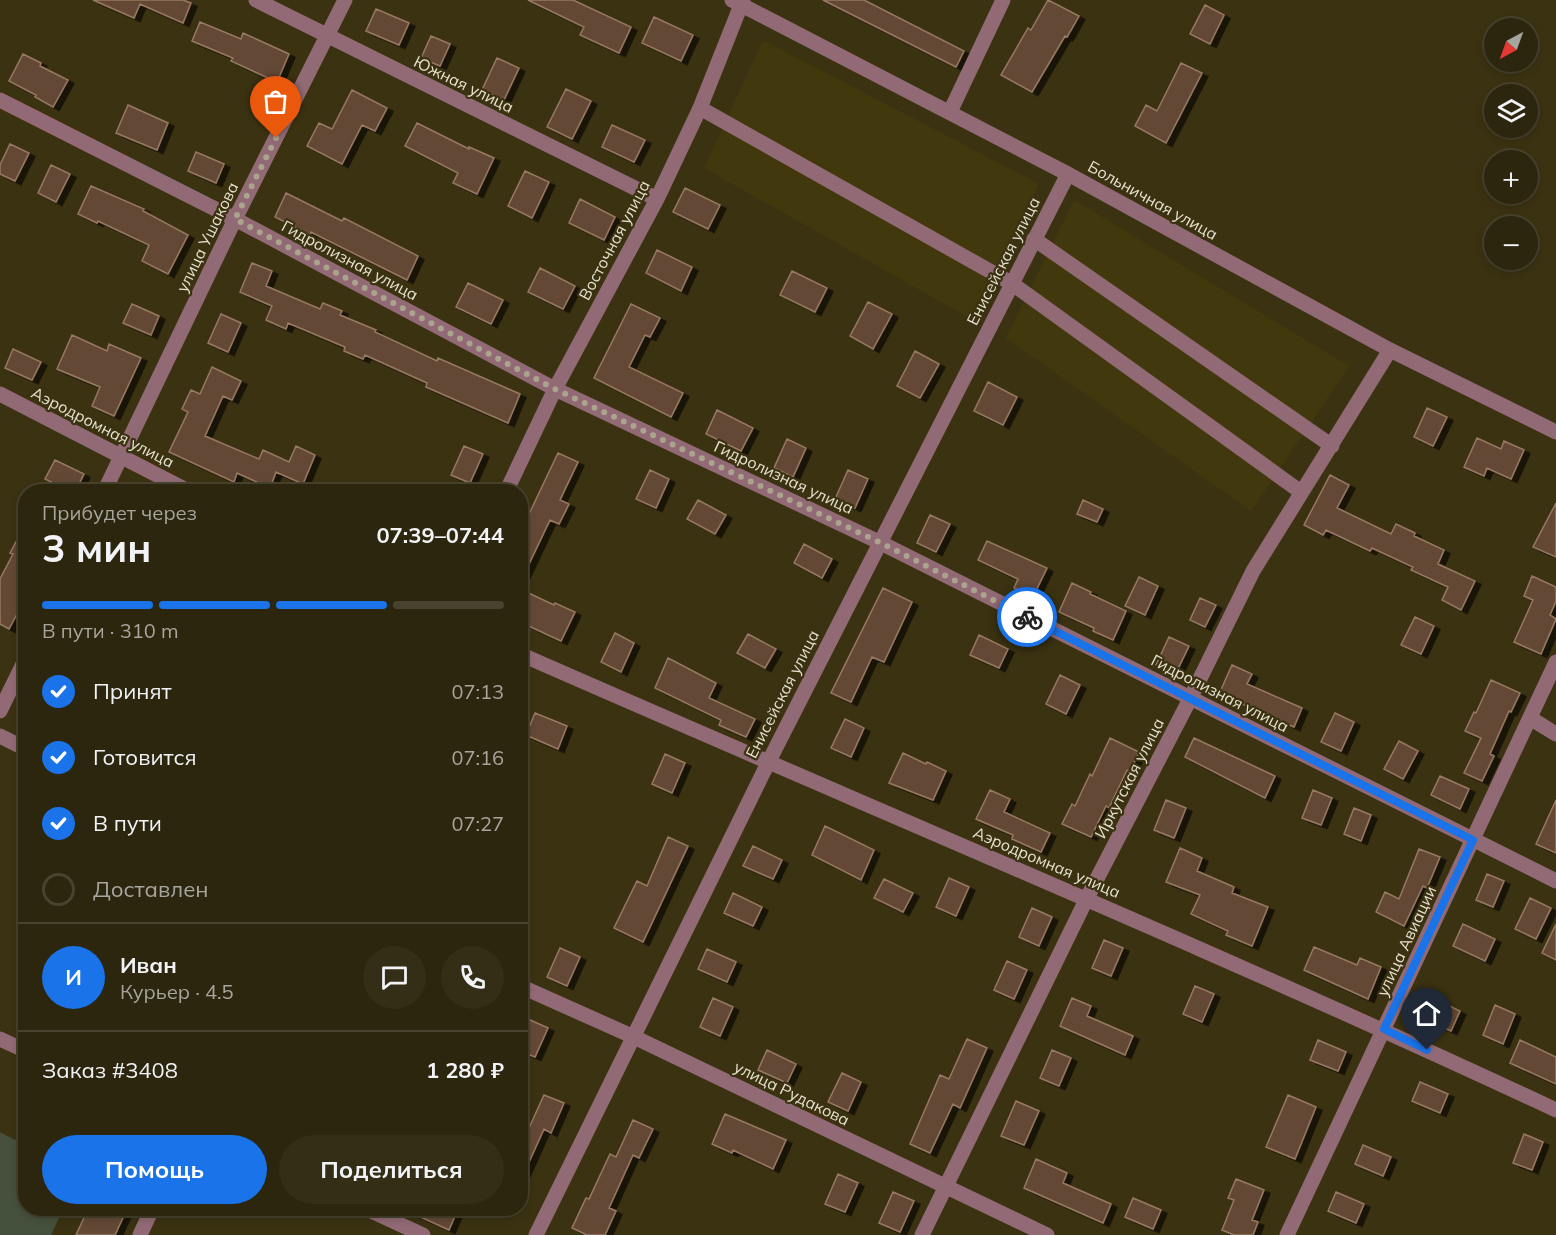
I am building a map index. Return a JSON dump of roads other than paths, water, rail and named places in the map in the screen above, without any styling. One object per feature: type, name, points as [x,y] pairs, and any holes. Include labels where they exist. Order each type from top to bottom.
[{"type":"street","name":"Южная улица","points":[[255,0],[657,199]]},
{"type":"street","name":"улица Ушакова","points":[[108,484],[235,219],[345,0]]},
{"type":"street","points":[[950,112],[1003,0]]},
{"type":"street","name":"Больничная улица","points":[[739,1],[1068,174],[1390,350],[1556,432]]},
{"type":"street","name":"Восточная улица","points":[[510,484],[555,389],[657,199],[700,108],[739,1]]},
{"type":"street","name":"Гидролизная улица","points":[[0,100],[235,219],[555,389],[879,542],[1556,881]]},
{"type":"street","points":[[700,108],[1011,284],[1301,492]]},
{"type":"street","name":"Енисейская улица","points":[[536,1235],[768,763],[1068,174]]},
{"type":"street","points":[[1034,239],[1332,446]]},
{"type":"street","name":"Иркутская улица","points":[[922,1235],[1087,898],[1190,699],[1252,571],[1390,350]]},
{"type":"street","name":"Аэродромная улица","points":[[0,394],[174,484]]},
{"type":"street","name":"Аэродромная улица","points":[[528,658],[768,763],[1087,898],[1384,1029],[1556,1110]]},
{"type":"street","name":"улица Авиации","points":[[1287,1235],[1556,662]]},
{"type":"street","points":[[0,711],[18,674]]},
{"type":"street","points":[[1530,718],[1556,734]]},
{"type":"street","points":[[0,736],[18,745]]},
{"type":"street","name":"улица Рудакова","points":[[528,990],[634,1037],[1047,1235]]},
{"type":"street","points":[[0,1039],[18,1047]]},
{"type":"street","points":[[140,1235],[149,1216]]},
{"type":"street","points":[[382,1216],[423,1235]]}]
